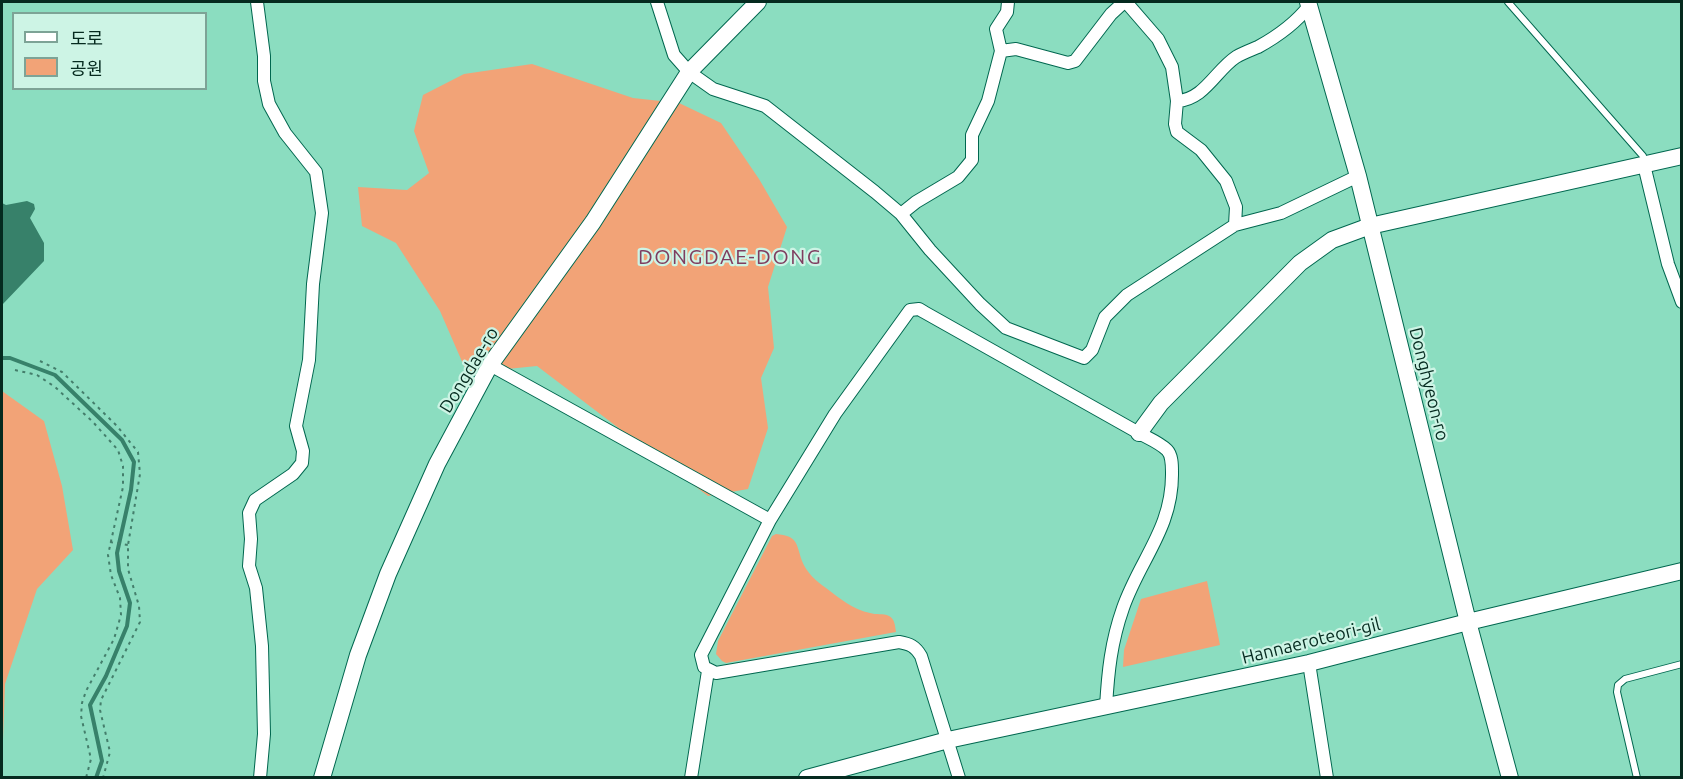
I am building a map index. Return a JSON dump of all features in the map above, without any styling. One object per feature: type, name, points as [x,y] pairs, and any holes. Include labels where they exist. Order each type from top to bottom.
[{"type":"street","points":[[257,2],[264,56],[264,81],[269,104],[285,133],[316,172],[322,213],[309,360],[296,426],[303,451],[302,463],[293,474],[255,500],[249,513],[251,538],[249,566],[256,588],[262,646],[264,734],[260,777]]},
{"type":"street","points":[[657,2],[674,55],[689,72],[712,89],[765,106],[902,214],[944,266],[1006,328],[1084,358],[1092,350],[1105,317],[1126,295],[1235,225],[1281,213],[1358,176]]},
{"type":"street","name":"Dongdae-ro","points":[[322,777],[358,655],[388,574],[437,464],[490,365],[593,222],[689,72],[758,2]]},
{"type":"street","points":[[902,214],[916,202],[958,177],[972,160],[972,135],[988,101],[1000,51],[996,29],[1007,12],[1008,2]]},
{"type":"street","points":[[1000,51],[1016,49],[1068,63],[1075,61],[1111,14],[1125,2],[1158,39],[1172,67],[1177,101],[1175,124],[1177,132],[1201,150],[1226,181],[1236,207],[1235,225]]},
{"type":"street","points":[[1177,101],[1193,97],[1235,57],[1279,35],[1299,18],[1308,4]]},
{"type":"street","name":"Donghyeon-ro","points":[[1308,4],[1358,176],[1468,622],[1510,777]]},
{"type":"street","points":[[1139,433],[1161,403],[1300,263],[1332,240],[1370,226],[1682,156]]},
{"type":"street","points":[[1644,165],[1668,264],[1682,302]]},
{"type":"street","points":[[959,777],[921,656],[916,648],[909,644],[899,642],[716,673],[708,670],[702,663],[701,656],[770,520],[835,414],[910,310],[919,309],[1139,433],[1167,450],[1170,455],[1171,490],[1162,530],[1129,591],[1116,631],[1109,656],[1106,707]]},
{"type":"street","points":[[490,365],[770,520]]},
{"type":"street","name":"Hannaeroteori-gil","points":[[807,777],[948,740],[1309,663],[1682,571]]},
{"type":"street","points":[[1309,663],[1327,777]]},
{"type":"street","points":[[691,777],[708,670]]},
{"type":"lane","points":[[1508,2],[1643,156],[1644,165]]},
{"type":"lane","points":[[1637,777],[1617,692],[1618,685],[1625,679],[1682,664]]},
{"type":"path","points":[[40,361],[62,372],[117,426],[138,452],[140,474],[126,545],[128,570],[139,606],[140,622],[101,700],[100,710],[110,752],[103,777]]},
{"type":"path","points":[[15,370],[37,375],[55,387],[93,422],[118,450],[123,465],[123,487],[108,555],[111,575],[120,598],[121,615],[114,639],[82,702],[81,716],[91,759],[86,777]]},
{"type":"path","points":[[111,542],[126,545]]},
{"type":"green space","points":[[532,64],[633,98],[679,103],[721,123],[759,179],[787,227],[768,287],[774,348],[761,378],[768,428],[748,489],[708,496],[537,366],[467,373],[440,311],[396,243],[362,226],[358,187],[407,190],[429,173],[414,131],[423,95],[464,74]]},
{"type":"green space","points":[[2,391],[44,421],[62,486],[73,550],[37,589],[5,684],[2,767]]},
{"type":"green space","points":[[776,534],[788,537],[795,542],[804,565],[819,583],[841,600],[858,609],[891,617],[896,632],[726,663],[722,661],[716,654],[718,641],[772,536]]},
{"type":"green space","points":[[1207,581],[1220,645],[1123,667],[1124,650],[1141,599]]},
{"type":"shaded area","points":[[27,201],[34,204],[35,209],[30,218],[44,243],[44,261],[2,305],[2,203],[6,205]]},
{"type":"waterway","points":[[2,358],[10,358],[55,375],[122,440],[134,462],[131,490],[117,553],[119,571],[130,603],[127,626],[106,676],[90,705],[102,761],[96,778]]},
{"type":"district","name":"DONGDAE-DONG","points":[[730,257]]}]
